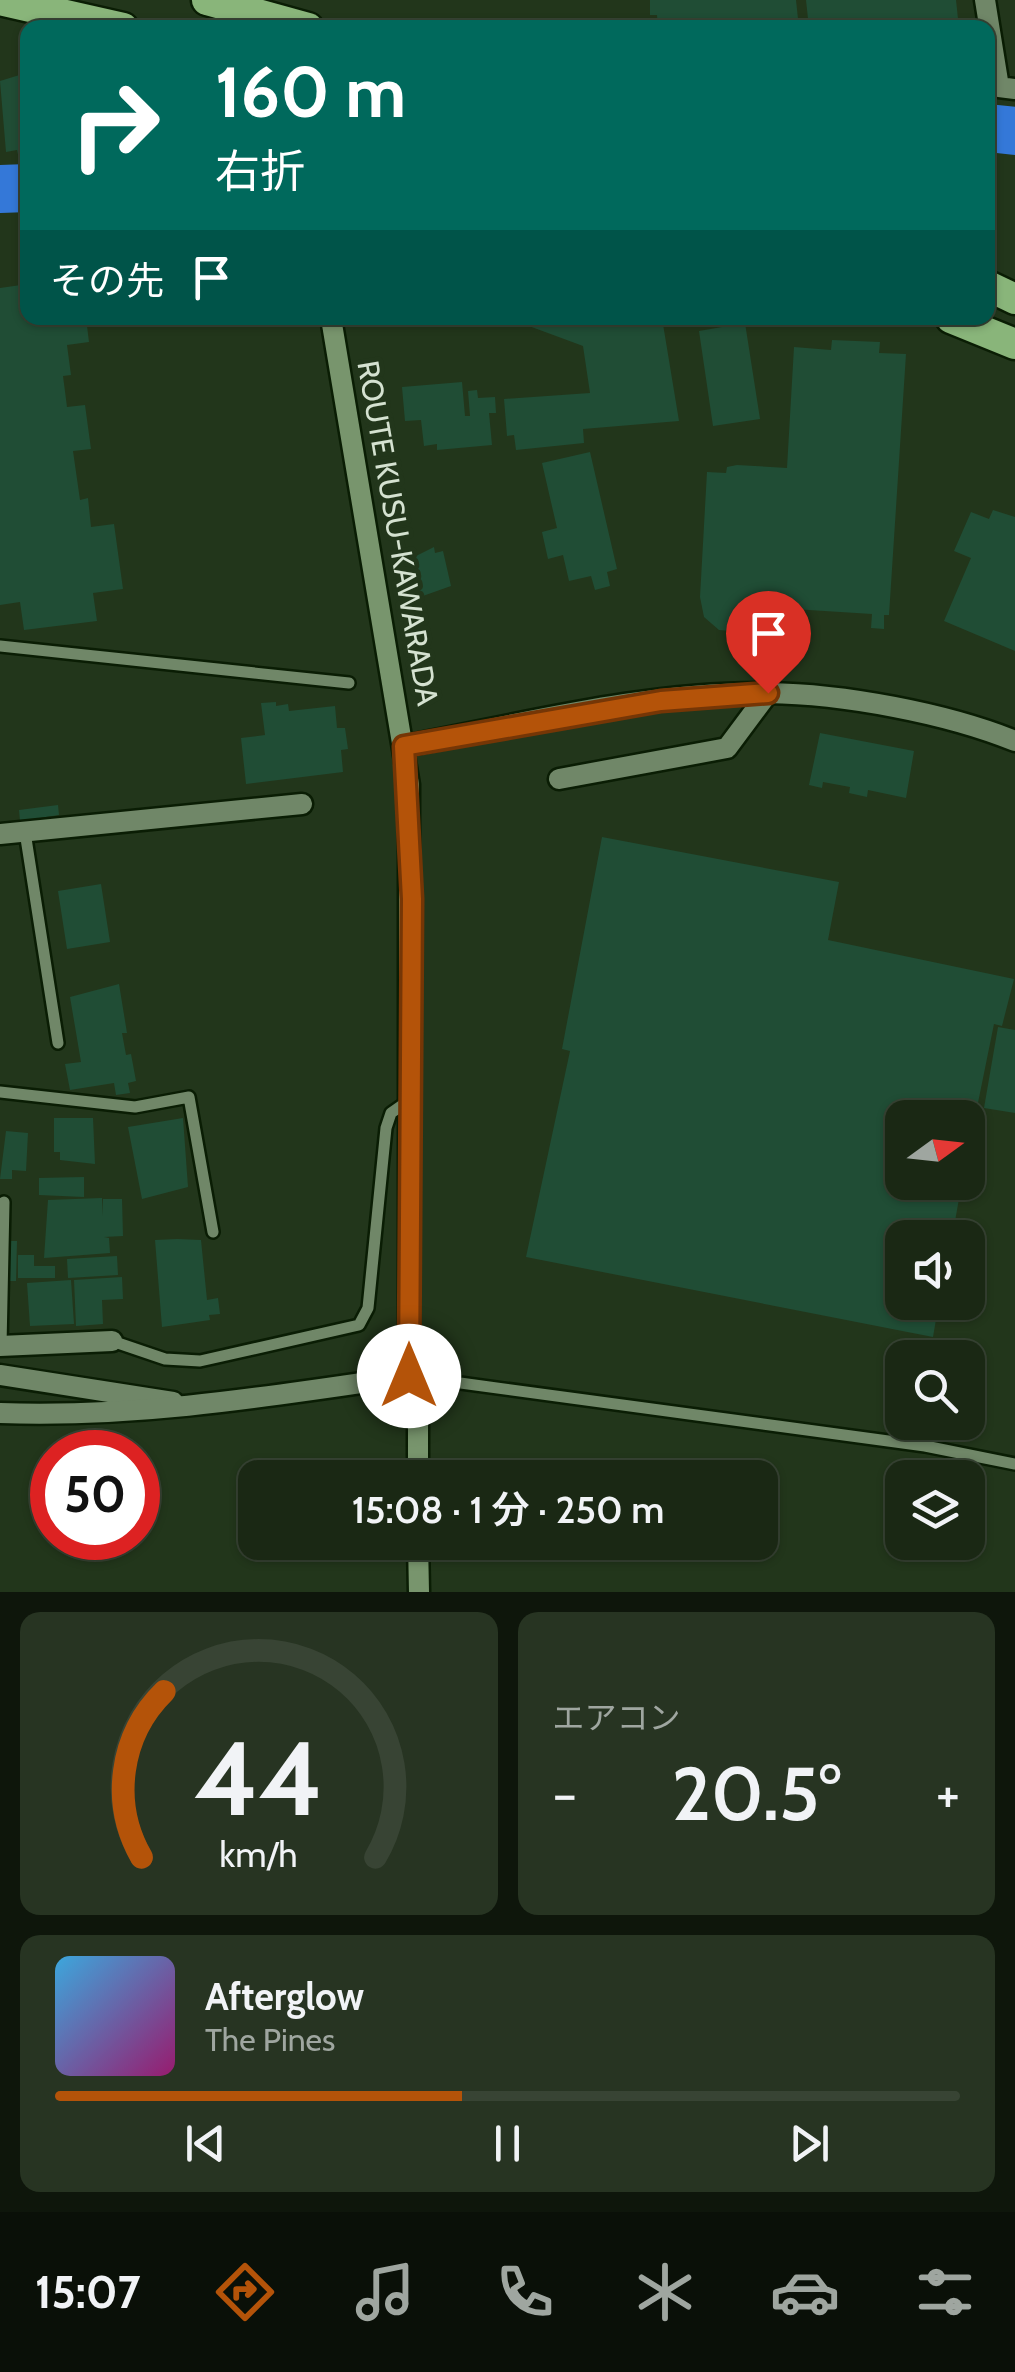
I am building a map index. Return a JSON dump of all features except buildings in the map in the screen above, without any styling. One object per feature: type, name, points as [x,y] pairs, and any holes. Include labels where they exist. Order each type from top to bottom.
[{"type":"highway","points":[[0,0],[88,20]]},
{"type":"highway","points":[[207,0],[288,19]]},
{"type":"highway","points":[[968,325],[1015,344]]},
{"type":"main road","name":"ROUTE KUSU-KAWARADA","points":[[331,325],[404,746],[411,880],[409,1376],[418,1415],[418,1460]]},
{"type":"main road","points":[[418,1560],[419,1592]]},
{"type":"street","points":[[995,58],[1000,87],[1015,89]]},
{"type":"street","points":[[404,746],[661,701],[768,693],[880,706],[986,730],[1015,742]]},
{"type":"street","points":[[559,780],[727,748],[768,693]]},
{"type":"street","points":[[0,834],[302,804]]},
{"type":"street","points":[[1,1346],[112,1342]]},
{"type":"street","points":[[0,1375],[200,1407]]},
{"type":"street","points":[[0,1413],[80,1415],[200,1407],[409,1376]]},
{"type":"lane","points":[[0,646],[348,683]]},
{"type":"lane","points":[[26,832],[58,1043]]},
{"type":"lane","points":[[0,1092],[135,1107],[189,1097],[213,1232]]},
{"type":"lane","points":[[112,1342],[165,1358],[200,1361],[359,1324],[368,1308],[386,1128],[392,1113],[411,1099]]},
{"type":"lane","points":[[1,1346],[4,1202]]},
{"type":"lane","points":[[409,1376],[925,1446],[1015,1464]]},
{"type":"waterway","points":[[995,129],[1015,131]]},
{"type":"waterway","points":[[0,189],[20,188]]},
{"type":"route","points":[[409,1376],[412,899],[404,746],[661,701],[768,693]]}]
